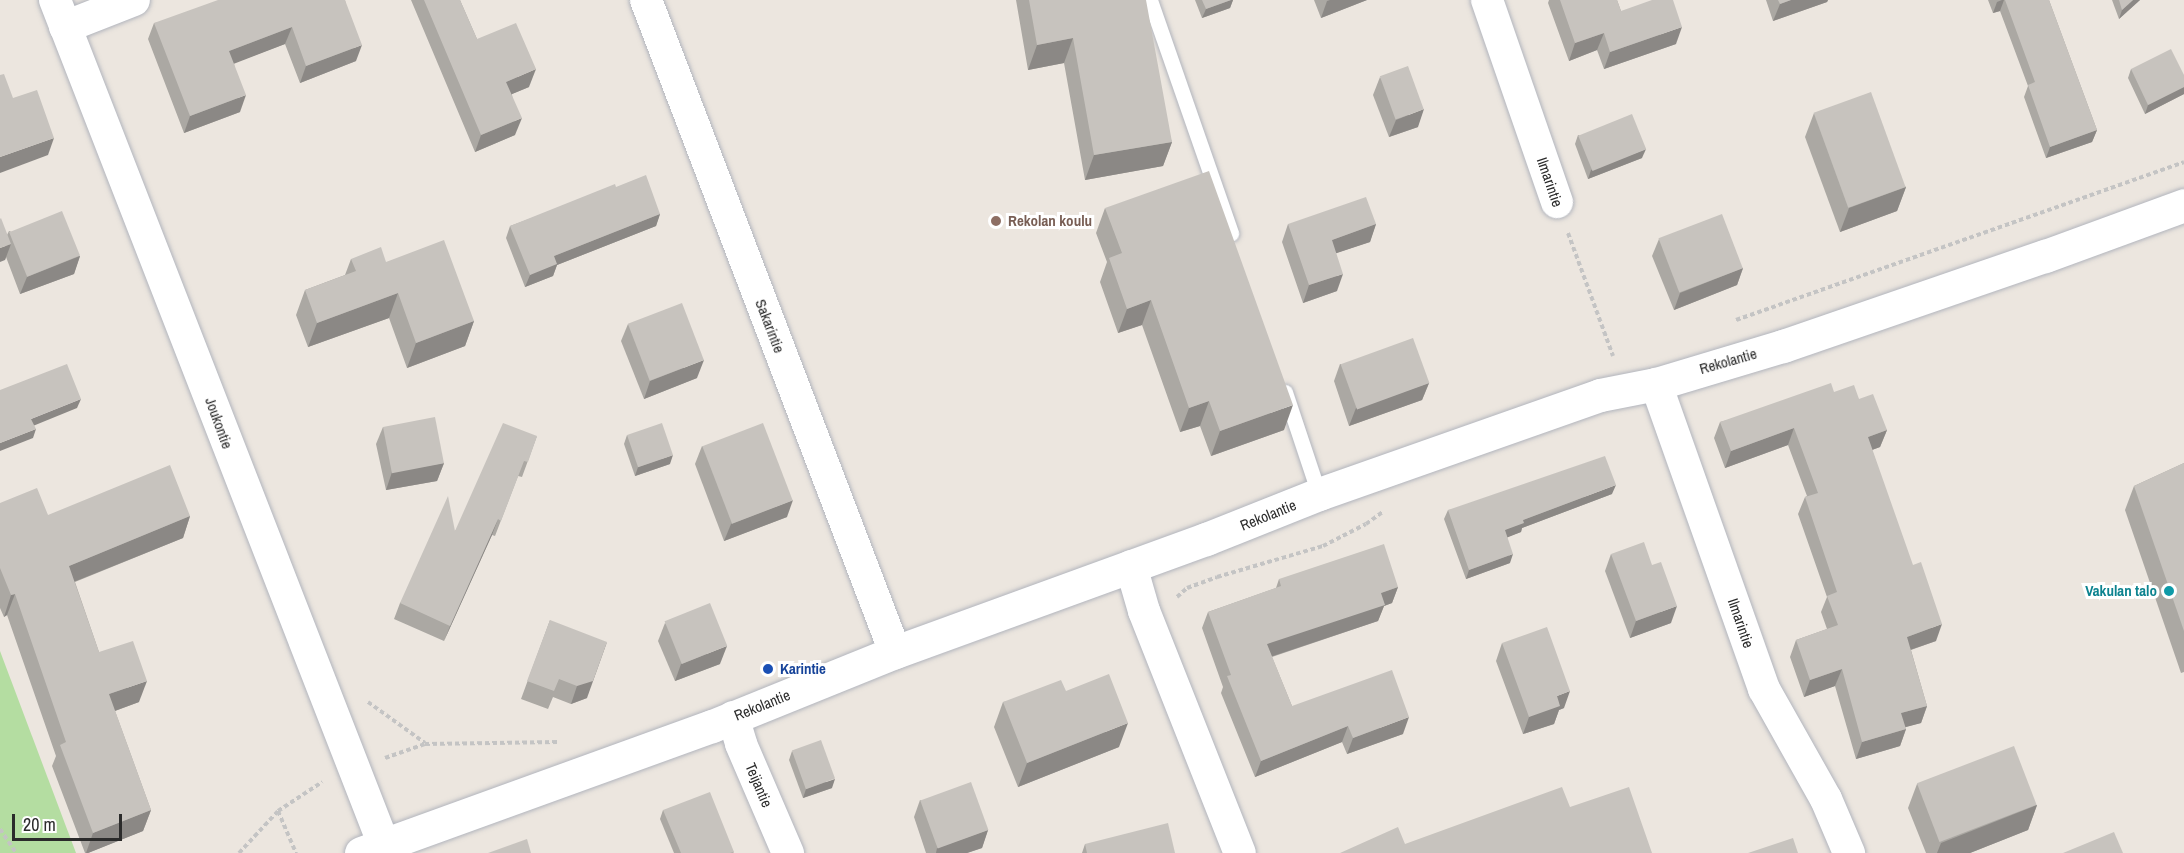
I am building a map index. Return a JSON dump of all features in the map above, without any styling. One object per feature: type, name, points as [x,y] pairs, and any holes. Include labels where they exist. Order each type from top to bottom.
[{"type":"main road","name":"Rekolantie","points":[[372,849],[732,717],[895,652],[1131,566],[1319,494],[1600,395],[1656,384],[1783,346],[2045,256],[2184,205]]},
{"type":"street","points":[[60,13],[134,0]]},
{"type":"street","name":"Sakarintie","points":[[646,0],[895,652]]},
{"type":"street","name":"Ilmarintie","points":[[1487,0],[1557,202]]},
{"type":"street","name":"Joukontie","points":[[60,13],[273,564],[355,768],[372,849]]},
{"type":"street","name":"Ilmarintie","points":[[1656,384],[1764,689],[1826,799],[1849,853]]},
{"type":"street","points":[[1131,566],[1144,611],[1240,853]]},
{"type":"street","name":"Teijantie","points":[[732,717],[741,744],[788,853]]},
{"type":"lane","points":[[1150,0],[1237,251]]},
{"type":"lane","points":[[1279,373],[1319,494]]},
{"type":"path","name":"Ilmarintie","points":[[1557,202],[1615,362]]},
{"type":"path","points":[[1144,611],[1171,602],[1187,588],[1197,584],[1323,546],[1366,524],[1393,504]]},
{"type":"path","points":[[239,853],[278,811],[316,785],[355,768]]},
{"type":"path","points":[[278,811],[296,853]]},
{"type":"path","points":[[0,829],[16,853]]},
{"type":"green space","points":[[0,651],[76,853],[0,853]]},
{"type":"building","points":[[218,0],[345,0],[362,45],[306,66],[292,27],[229,51],[246,95],[190,116],[154,23]]},
{"type":"building","points":[[424,0],[460,0],[477,39],[516,23],[536,69],[506,82],[522,118],[481,135]]},
{"type":"building","points":[[1029,0],[1146,0],[1172,142],[1094,155],[1073,38],[1037,45]]},
{"type":"building","points":[[1202,0],[1231,0],[1206,9]]},
{"type":"building","points":[[1560,0],[1617,0],[1621,11],[1652,0],[1673,0],[1682,27],[1610,52],[1604,33],[1575,43]]},
{"type":"building","points":[[1778,0],[1791,0],[1780,4]]},
{"type":"building","points":[[2005,0],[2049,0],[2097,130],[2050,147],[2028,85],[2035,82]]},
{"type":"building","points":[[2119,0],[2133,0],[2122,10]]},
{"type":"building","points":[[2171,49],[2184,75],[2184,87],[2148,105],[2131,69]]},
{"type":"building","points":[[1408,66],[1424,109],[1396,119],[1380,76]]},
{"type":"building","points":[[4,74],[13,98],[37,90],[54,138],[0,157],[0,75]]},
{"type":"building","points":[[1871,92],[1906,187],[1848,208],[1814,113]]},
{"type":"building","points":[[1632,114],[1646,149],[1592,171],[1578,136]]},
{"type":"building","points":[[1209,171],[1293,405],[1220,431],[1209,401],[1189,408],[1151,300],[1127,309],[1109,258],[1122,253],[1105,208]]},
{"type":"building","points":[[646,175],[660,214],[554,256],[557,264],[530,275],[510,226],[615,184],[616,187]]},
{"type":"building","points":[[1366,197],[1376,224],[1332,240],[1343,274],[1309,285],[1288,224]]},
{"type":"building","points":[[62,211],[80,256],[27,277],[9,232]]},
{"type":"building","points":[[1722,214],[1743,268],[1679,293],[1659,238]]},
{"type":"building","points":[[0,219],[11,244],[0,248]]},
{"type":"building","points":[[444,240],[474,321],[416,343],[398,293],[317,323],[305,290],[356,271],[351,259],[381,247],[386,262]]},
{"type":"building","points":[[682,303],[704,360],[650,381],[628,324]]},
{"type":"building","points":[[1413,338],[1429,383],[1357,409],[1341,364]]},
{"type":"building","points":[[67,364],[81,399],[31,419],[36,429],[0,443],[0,390]]},
{"type":"building","points":[[1831,383],[1834,392],[1854,385],[1859,399],[1873,394],[1887,430],[1868,437],[1913,565],[1921,562],[1942,624],[1907,637],[1927,706],[1901,713],[1906,729],[1862,742],[1842,669],[1810,680],[1796,640],[1838,625],[1827,596],[1837,592],[1805,497],[1818,493],[1794,428],[1731,451],[1720,422]]},
{"type":"building","points":[[435,417],[444,463],[392,473],[383,427]]},
{"type":"building","points":[[503,423],[537,436],[528,462],[524,461],[501,521],[498,519],[450,626],[400,603],[448,496],[455,531]]},
{"type":"building","points":[[662,423],[673,455],[638,467],[627,435]]},
{"type":"building","points":[[763,423],[793,500],[732,524],[702,446]]},
{"type":"building","points":[[1605,456],[1616,485],[1523,520],[1524,523],[1505,530],[1513,554],[1469,570],[1448,510]]},
{"type":"building","points":[[2184,463],[2184,631],[2134,486]]},
{"type":"building","points":[[170,465],[190,516],[69,566],[99,652],[133,641],[147,681],[109,694],[151,810],[93,833],[60,745],[66,742],[15,594],[11,595],[0,568],[0,503],[37,488],[48,515]]},
{"type":"building","points":[[1644,542],[1652,565],[1661,562],[1677,606],[1636,621],[1611,554]]},
{"type":"building","points":[[1384,544],[1398,587],[1381,593],[1385,605],[1267,644],[1292,706],[1392,670],[1409,717],[1353,738],[1348,726],[1261,761],[1227,676],[1231,675],[1208,612],[1281,586],[1279,579]]},
{"type":"building","points":[[710,603],[727,646],[682,664],[665,621]]},
{"type":"building","points":[[550,620],[607,642],[593,681],[577,686],[559,679],[554,691],[527,681]]},
{"type":"building","points":[[1547,627],[1570,691],[1557,696],[1560,706],[1529,717],[1502,643]]},
{"type":"building","points":[[1109,674],[1128,723],[1027,763],[1003,702],[1061,680],[1066,691]]},
{"type":"building","points":[[821,740],[835,779],[806,789],[792,751]]},
{"type":"building","points":[[2014,746],[2037,805],[1939,842],[1917,783]]},
{"type":"building","points":[[971,782],[988,830],[938,848],[920,800]]},
{"type":"building","points":[[1562,787],[1570,807],[1629,787],[1652,853],[1340,853],[1398,827],[1405,844]]},
{"type":"building","points":[[710,792],[734,852],[681,853],[663,810]]},
{"type":"building","points":[[1168,823],[1175,853],[1087,853],[1085,844]]},
{"type":"building","points":[[2114,832],[2123,853],[2063,853]]},
{"type":"building","points":[[1793,838],[1798,853],[1748,853]]},
{"type":"building","points":[[527,839],[531,853],[488,853]]},
{"type":"place","name":"Rekolan koulu","points":[[996,221]]},
{"type":"place","name":"Vakulan talo","points":[[2169,591]]},
{"type":"place","name":"Karintie","points":[[768,669]]}]
